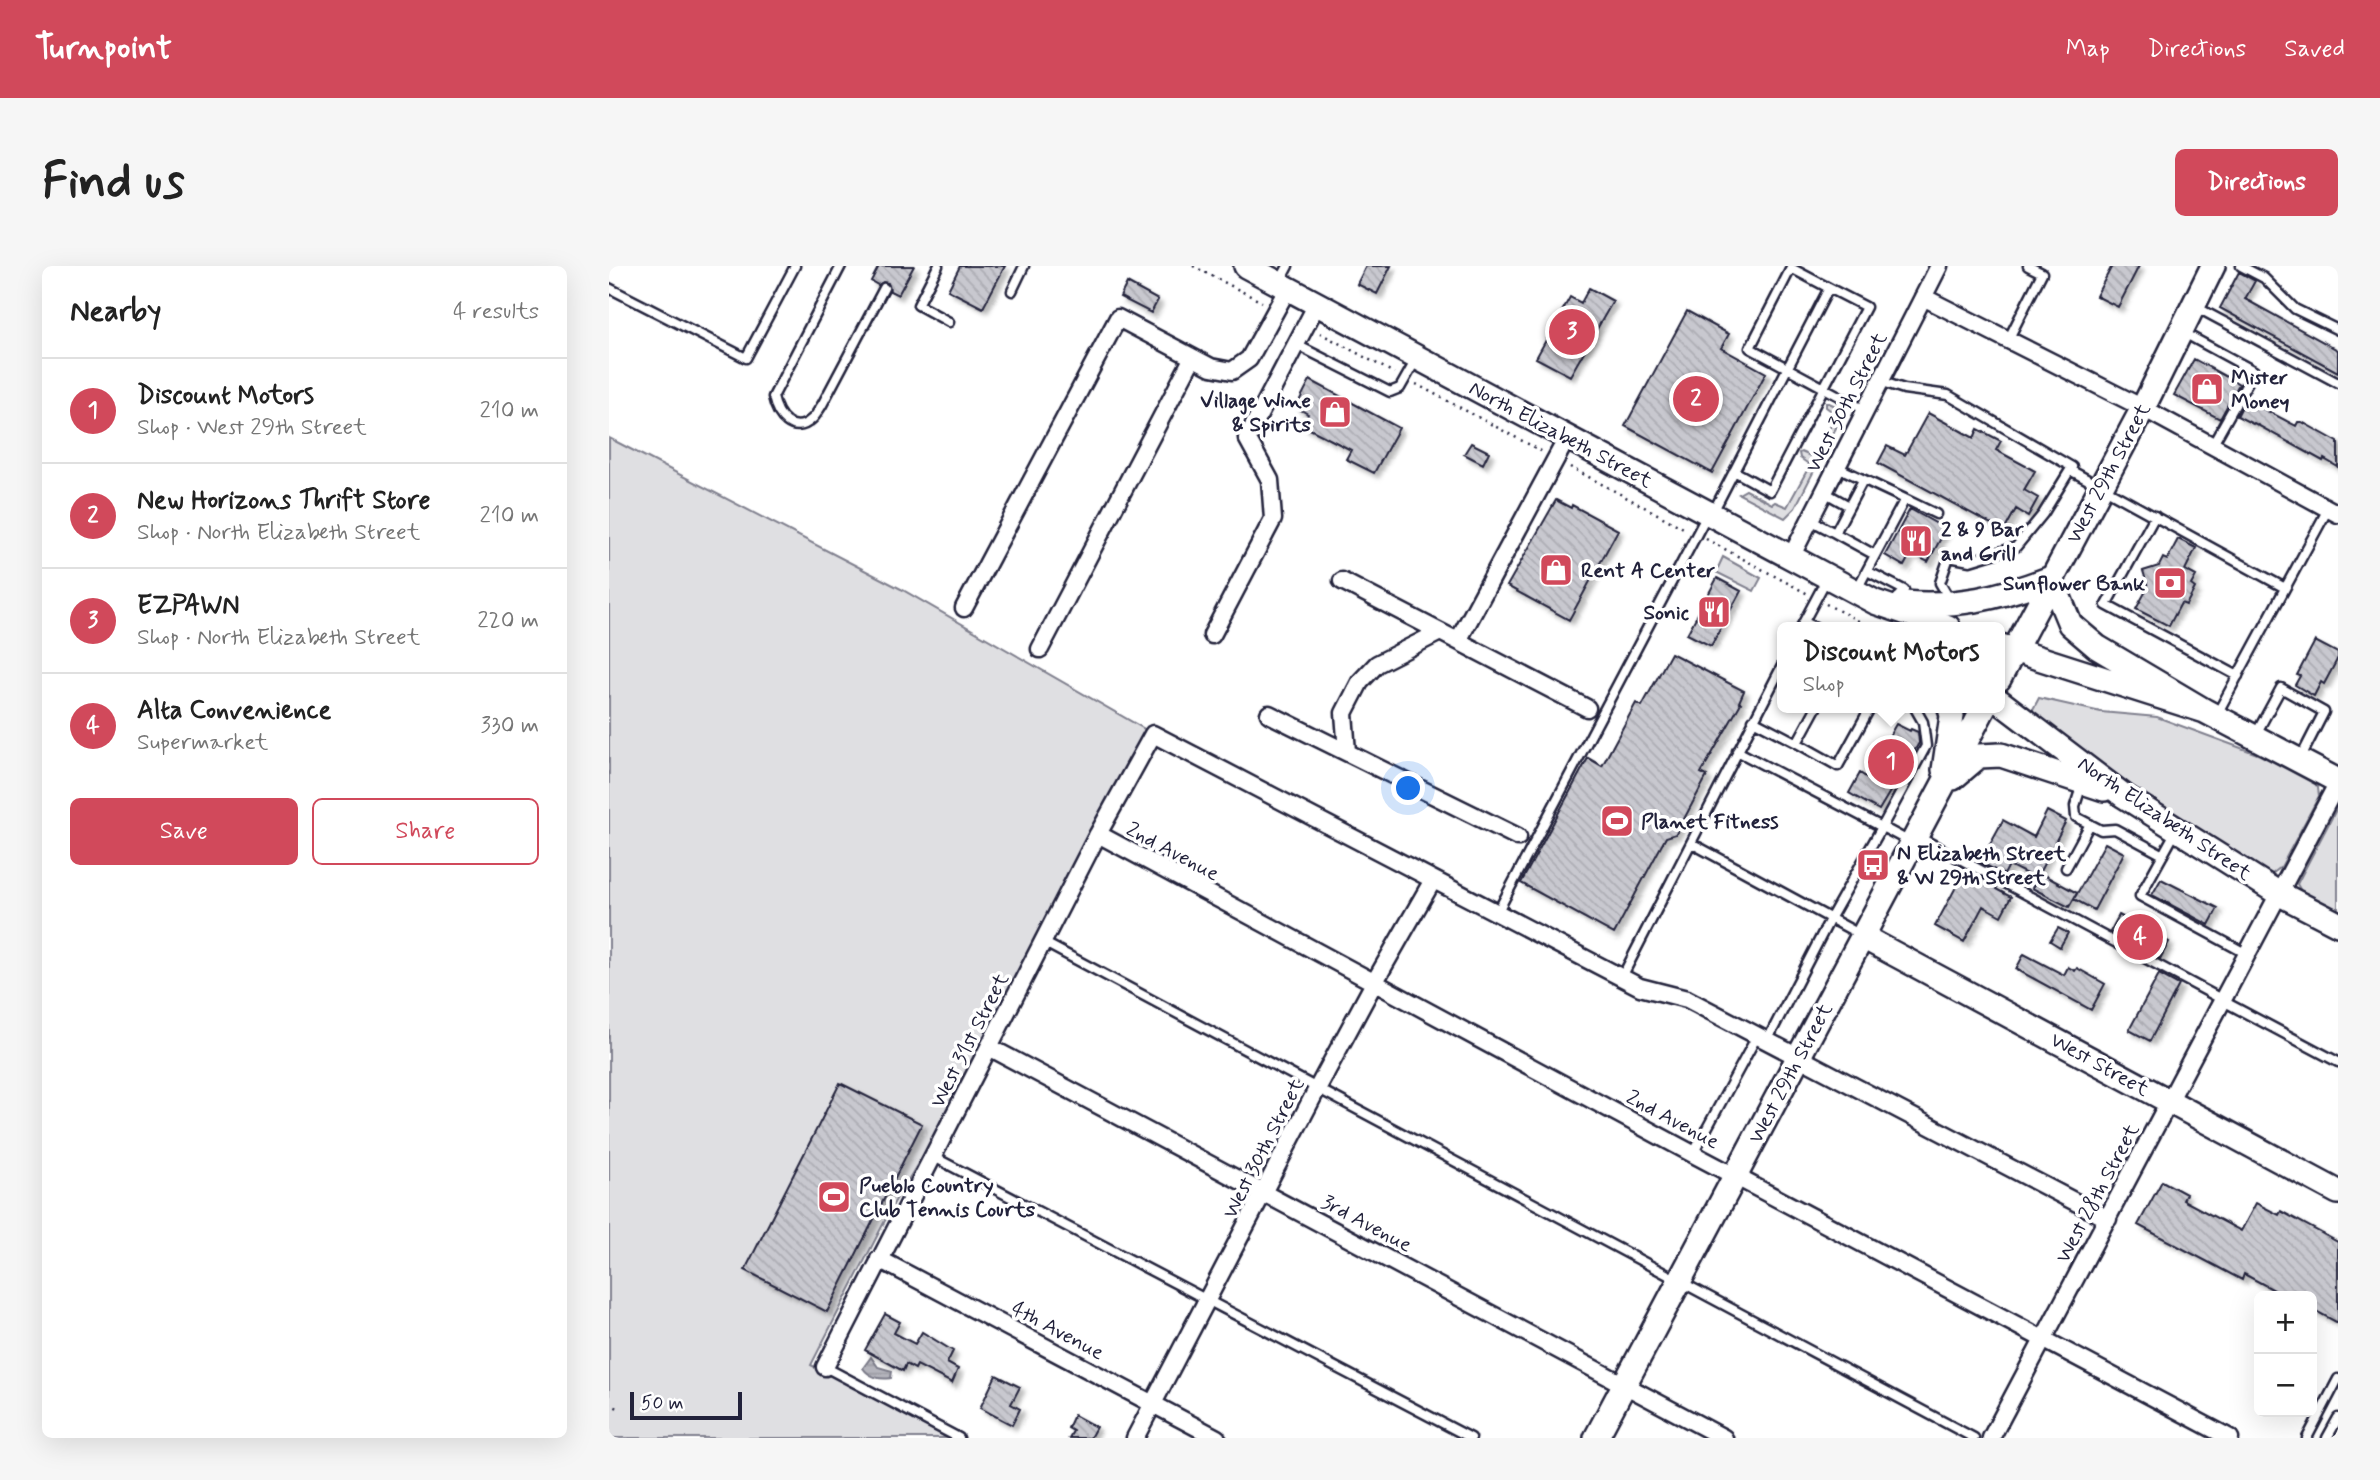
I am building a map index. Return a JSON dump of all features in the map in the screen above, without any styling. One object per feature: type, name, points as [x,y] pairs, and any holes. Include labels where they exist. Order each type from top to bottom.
[{"type":"main road","name":"North Elizabeth Street","points":[[1246,266],[1285,279],[1317,304],[1828,577],[1935,622]]},
{"type":"main road","name":"West 29th Street","points":[[2007,648],[2051,578],[2143,408],[2213,266]]},
{"type":"main road","points":[[1875,599],[1939,606],[2009,594],[2051,578],[2070,624],[2097,647],[2210,714],[2338,782]]},
{"type":"main road","name":"North Elizabeth Street","points":[[1875,599],[1900,622]]},
{"type":"main road","points":[[1875,599],[1894,622]]},
{"type":"main road","points":[[2007,648],[2210,714]]},
{"type":"main road","name":"North Elizabeth Street","points":[[2005,705],[2125,796],[2278,892],[2338,924]]},
{"type":"main road","points":[[1942,787],[1951,713]]},
{"type":"main road","name":"West 29th Street","points":[[1596,1438],[1981,713]]},
{"type":"main road","points":[[1942,787],[1979,756],[2001,755],[2125,796]]},
{"type":"main road","name":"West Street","points":[[1863,937],[2338,1192]]},
{"type":"street","name":"West 30th Street","points":[[1791,557],[1939,266]]},
{"type":"street","points":[[964,608],[1118,318],[1192,359],[1210,367],[1232,371],[1249,359],[1276,310],[1285,279]]},
{"type":"street","points":[[1923,297],[2143,408],[2333,511]]},
{"type":"street","points":[[1212,635],[1273,519],[1270,480],[1247,438],[1317,304]]},
{"type":"street","points":[[1040,649],[1192,359]]},
{"type":"street","points":[[1458,642],[1567,438]]},
{"type":"street","points":[[1342,581],[1587,708]]},
{"type":"street","points":[[1347,752],[1344,713],[1360,682],[1377,664],[1440,632]]},
{"type":"street","points":[[1269,714],[1518,837]]},
{"type":"street","name":"West 31st Street","points":[[825,1367],[1098,834],[1153,734],[1433,880]]},
{"type":"street","name":"West 28th Street","points":[[1991,1438],[2338,782]]},
{"type":"street","name":"2nd Avenue","points":[[1098,834],[1693,1154],[2230,1438]]},
{"type":"street","points":[[1433,880],[1640,987],[1688,999],[2108,1219]]},
{"type":"street","name":"West 30th Street","points":[[1135,1438],[1317,1089],[1433,880]]},
{"type":"street","name":"3rd Avenue","points":[[989,1047],[1721,1437]]},
{"type":"street","name":"4th Avenue","points":[[879,1259],[1217,1438]]},
{"type":"lane","points":[[609,288],[746,358],[795,266]]},
{"type":"lane","points":[[841,266],[773,397],[777,412],[789,424],[800,425],[812,420],[884,288]]},
{"type":"lane","points":[[939,266],[918,305],[949,322]]},
{"type":"lane","points":[[1011,290],[1024,266]]},
{"type":"lane","points":[[2008,340],[2042,273],[2028,266]]},
{"type":"lane","points":[[2241,266],[2264,278],[2295,309],[2338,330]]},
{"type":"lane","points":[[1734,471],[1770,491],[1824,388],[1866,307],[1791,268],[1750,348],[1824,388],[1865,410]]},
{"type":"lane","points":[[1497,913],[1829,288]]},
{"type":"lane","points":[[2194,305],[2338,383]]},
{"type":"lane","points":[[2181,331],[2254,371],[2212,446]]},
{"type":"lane","points":[[1296,344],[1390,392],[1400,388],[1417,358]]},
{"type":"lane","points":[[1880,381],[1904,389],[1948,395],[2072,467],[2043,514],[2016,547],[1970,561],[1949,557],[1940,583],[1952,604]]},
{"type":"lane","points":[[1836,467],[1936,513]]},
{"type":"lane","points":[[2070,470],[2285,588]]},
{"type":"lane","points":[[1835,533],[1863,480]]},
{"type":"lane","points":[[1824,492],[1849,506]]},
{"type":"lane","points":[[1867,571],[1904,590],[1875,599],[1867,571],[1905,499]]},
{"type":"lane","points":[[2210,714],[2238,676],[2285,588],[2333,511]]},
{"type":"lane","points":[[2155,516],[2106,605],[2238,676]]},
{"type":"lane","points":[[1810,520],[1875,555]]},
{"type":"lane","points":[[1804,622],[1828,577]]},
{"type":"lane","points":[[1622,977],[1777,675]]},
{"type":"lane","points":[[2254,737],[2281,688],[2324,712],[2299,760]]},
{"type":"lane","points":[[1797,743],[1813,713]]},
{"type":"lane","points":[[1753,720],[1838,766],[1867,713]]},
{"type":"lane","points":[[1693,1154],[1830,919],[1926,746],[1923,722],[1918,713]]},
{"type":"lane","points":[[1737,751],[1882,827],[1914,839],[2338,1062]]},
{"type":"lane","points":[[2083,781],[2075,806],[2076,817],[2101,830],[2115,829],[2163,855]]},
{"type":"lane","points":[[2066,868],[2090,824]]},
{"type":"lane","points":[[2177,829],[2140,897],[2247,954]]},
{"type":"lane","points":[[1691,843],[1863,937]]},
{"type":"lane","points":[[1043,942],[1973,1438]]},
{"type":"lane","points":[[932,1156],[1471,1438]]},
{"type":"lane","points":[[825,1367],[959,1438]]},
{"type":"lane","points":[[2307,1438],[2338,1379]]},
{"type":"lane","points":[[2327,1438],[2338,1418]]},
{"type":"path","points":[[1193,266],[1276,310]]},
{"type":"path","points":[[1306,325],[1861,622]]},
{"type":"path","points":[[609,1405],[620,1409]]},
{"type":"shaded area","points":[[1826,403],[1842,409],[1842,416],[1795,508],[1785,518],[1739,494],[1746,490],[1772,504],[1775,502],[1787,507],[1810,465],[1800,458],[1799,453],[1813,457],[1837,415],[1826,407]]},
{"type":"shaded area","points":[[609,438],[901,589],[1153,734],[989,1047],[894,1203],[811,1365],[949,1438],[609,1438]]},
{"type":"shaded area","points":[[1723,557],[1761,578],[1754,591],[1716,572]]},
{"type":"shaded area","points":[[2039,698],[2101,712],[2157,717],[2260,755],[2315,784],[2319,796],[2281,867],[2272,874],[2267,873],[2202,836],[2031,713]]},
{"type":"shaded area","points":[[2338,806],[2338,910],[2301,891],[2297,884]]},
{"type":"shaded area","points":[[871,1357],[878,1367],[892,1371],[891,1378],[875,1377],[865,1371],[863,1368]]},
{"type":"building","points":[[879,266],[914,266],[898,295],[890,291],[888,283],[878,285],[871,281]]},
{"type":"building","points":[[960,266],[1005,266],[983,308],[948,290]]},
{"type":"building","points":[[1366,266],[1391,266],[1377,294],[1357,284]]},
{"type":"building","points":[[2112,266],[2139,266],[2118,307],[2096,296]]},
{"type":"building","points":[[2239,272],[2255,281],[2245,299],[2338,350],[2338,372],[2220,308]]},
{"type":"building","points":[[1127,283],[1158,300],[1151,313],[1120,297]]},
{"type":"building","points":[[1589,288],[1613,301],[1570,376],[1536,358],[1570,297],[1581,303]]},
{"type":"building","points":[[1687,311],[1729,334],[1721,348],[1766,373],[1712,473],[1625,426]]},
{"type":"building","name":"Mister Money","points":[[2194,359],[2239,384],[2220,419],[2174,395]]},
{"type":"building","points":[[1310,380],[1399,428],[1374,473],[1346,459],[1351,450],[1302,425],[1308,414],[1296,407]]},
{"type":"building","points":[[2247,397],[2296,426],[2298,422],[2302,422],[2338,442],[2338,467],[2237,416]]},
{"type":"building","points":[[1928,413],[1974,438],[1978,429],[2001,441],[1996,450],[2035,471],[2024,490],[2038,498],[2028,516],[2016,509],[2004,531],[1878,463],[1887,446],[1905,455]]},
{"type":"building","points":[[1471,443],[1489,452],[1483,464],[1464,454]]},
{"type":"building","name":"Rent A Center","points":[[1556,500],[1571,508],[1572,505],[1618,530],[1569,620],[1507,586]]},
{"type":"building","name":"2 & 9 Bar and Grill","points":[[1910,509],[1946,529],[1928,562],[1911,553],[1904,566],[1885,555]]},
{"type":"building","name":"Sunflower Bank","points":[[2178,539],[2196,548],[2185,570],[2196,576],[2191,585],[2195,588],[2186,605],[2181,603],[2169,626],[2136,609],[2148,587],[2143,571],[2159,566],[2163,558],[2167,560]]},
{"type":"building","name":"Sonic","points":[[1717,578],[1741,591],[1711,646],[1687,634]]},
{"type":"building","points":[[2315,641],[2338,653],[2338,658],[2314,696],[2295,685],[2300,676],[2297,675]]},
{"type":"building","points":[[1671,653],[1744,691],[1739,702],[1741,703],[1701,773],[1707,776],[1676,834],[1666,837],[1614,934],[1521,883],[1588,758],[1602,766],[1636,703],[1642,706]]},
{"type":"building","points":[[1896,724],[1918,732],[1919,743],[1879,810],[1849,793],[1860,773],[1866,777]]},
{"type":"building","points":[[2047,811],[2066,821],[2036,879],[2009,865],[2004,875],[1980,862],[2003,820],[2034,837]]},
{"type":"building","points":[[2105,843],[2124,853],[2094,910],[2074,899]]},
{"type":"building","points":[[1964,872],[1973,877],[1974,874],[2011,897],[2001,916],[1983,906],[1964,942],[1935,926]]},
{"type":"building","points":[[2040,873],[2077,893],[2069,907],[2032,888]]},
{"type":"building","points":[[2161,879],[2218,908],[2209,925],[2152,895]]},
{"type":"building","points":[[2119,915],[2169,942],[2160,959],[2110,932]]},
{"type":"building","points":[[2058,928],[2068,933],[2060,947],[2050,941]]},
{"type":"building","points":[[2024,954],[2064,975],[2068,967],[2075,971],[2077,968],[2105,984],[2091,1010],[2016,969]]},
{"type":"building","points":[[2159,974],[2179,985],[2150,1041],[2129,1030]]},
{"type":"building","name":"Pueblo Country Club Tennis Courts","points":[[840,1083],[922,1124],[827,1312],[745,1270]]},
{"type":"building","points":[[2162,1181],[2186,1194],[2183,1200],[2241,1231],[2256,1203],[2279,1215],[2281,1211],[2338,1242],[2338,1323],[2317,1312],[2317,1291],[2274,1291],[2244,1274],[2242,1280],[2138,1225]]},
{"type":"building","points":[[885,1314],[900,1322],[894,1333],[915,1344],[922,1332],[953,1351],[947,1363],[958,1369],[952,1383],[917,1365],[915,1369],[906,1364],[903,1371],[865,1350]]},
{"type":"building","points":[[996,1375],[1020,1387],[1011,1404],[1020,1409],[1012,1425],[980,1408]]},
{"type":"building","points":[[1074,1415],[1096,1427],[1090,1438],[1069,1438],[1073,1431],[1068,1428]]},
{"type":"place","name":"EZPAWN","points":[[1572,332]]},
{"type":"place","name":"Mister Money","points":[[2207,389]]},
{"type":"place","name":"New Horizons Thrift Store","points":[[1696,399]]},
{"type":"place","name":"Village Wine & Spirits","points":[[1335,412]]},
{"type":"place","name":"2 & 9 Bar and Grill","points":[[1916,541]]},
{"type":"place","name":"Rent A Center","points":[[1556,570]]},
{"type":"place","name":"Sunflower Bank","points":[[2170,583]]},
{"type":"place","name":"Sonic","points":[[1714,612]]},
{"type":"place","name":"Discount Motors","points":[[1891,762]]},
{"type":"place","name":"Planet Fitness","points":[[1617,821]]},
{"type":"place","name":"N Elizabeth Street & W 29th Street","points":[[1873,865]]},
{"type":"place","name":"Alta Convenience","points":[[2140,937]]},
{"type":"place","name":"Pueblo Country Club Tennis Courts","points":[[834,1197]]}]
